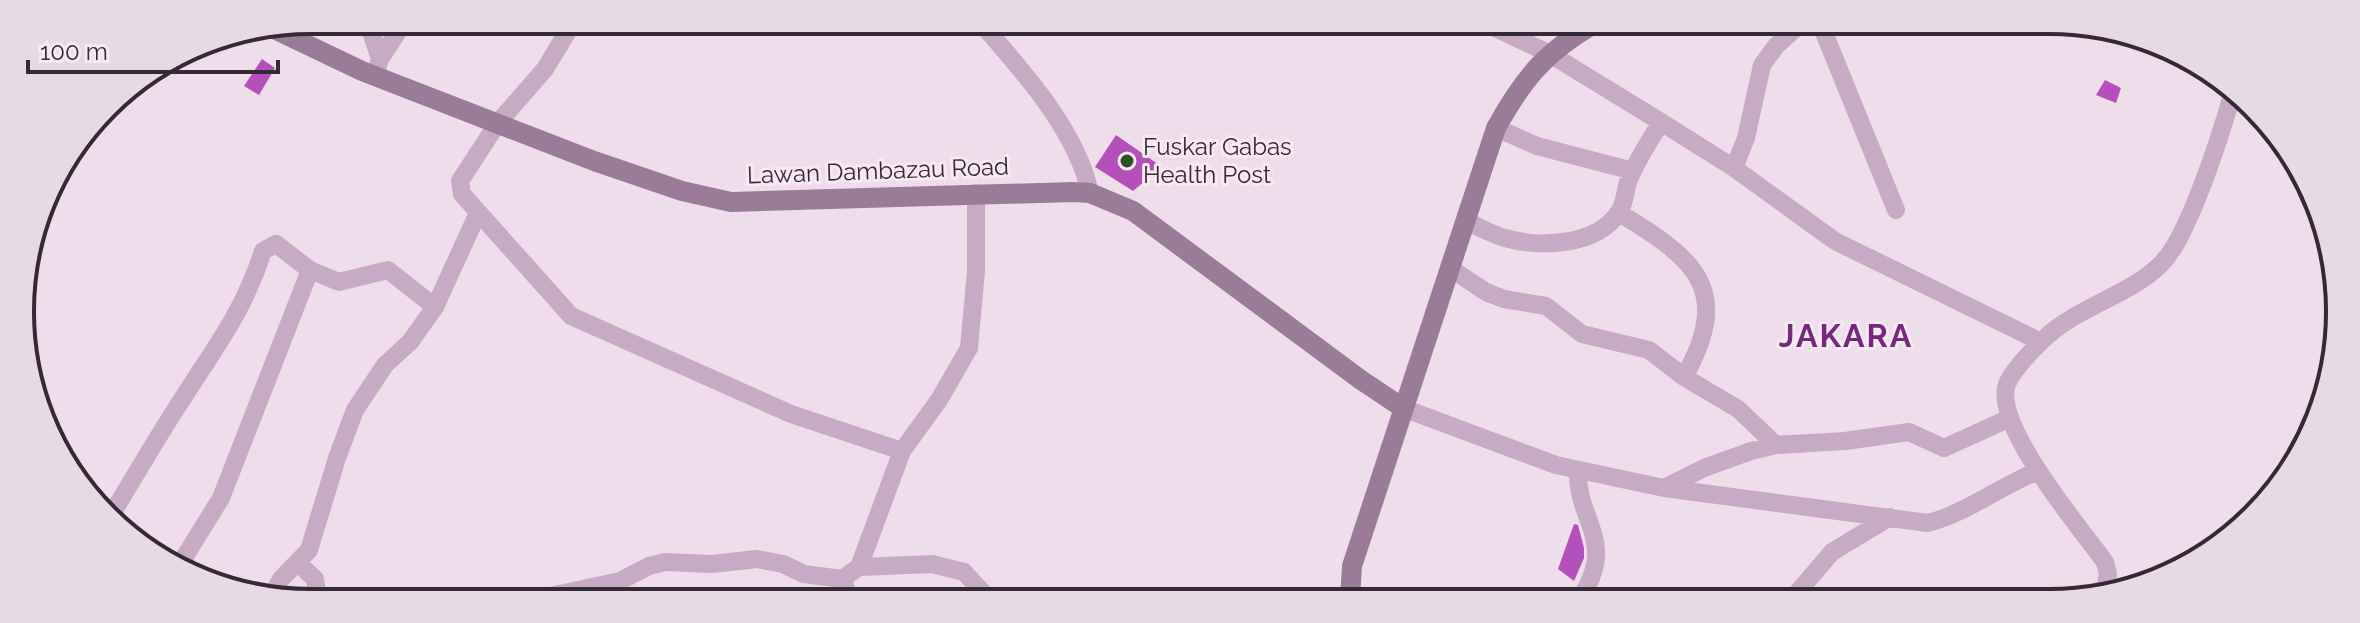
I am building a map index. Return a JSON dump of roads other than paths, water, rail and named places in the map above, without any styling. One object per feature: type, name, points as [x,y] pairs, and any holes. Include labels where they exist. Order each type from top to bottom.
[{"type":"main road","points":[[1351,589],[1352,566],[1496,128],[1529,74],[1550,54],[1579,34]]},
{"type":"main road","name":"Lawan Dambazau Road","points":[[291,35],[377,68],[497,124],[594,161],[682,191],[731,202],[976,193],[1090,193],[1133,211],[1403,408]]},
{"type":"street","points":[[1509,34],[1550,54],[1734,168],[1835,241],[2041,342]]},
{"type":"street","points":[[1734,168],[1746,138],[1762,65],[1789,34]]},
{"type":"street","points":[[1825,34],[1896,210]]},
{"type":"street","points":[[370,35],[377,68]]},
{"type":"street","points":[[377,68],[397,35]]},
{"type":"street","points":[[566,35],[545,69],[497,124],[460,181],[462,194],[571,316],[791,414],[902,451]]},
{"type":"street","points":[[991,35],[1033,82],[1060,124],[1087,175],[1090,193]]},
{"type":"street","points":[[2106,583],[2105,562],[2038,471],[2010,418],[2007,384],[2041,342],[2059,326],[2142,279],[2175,248],[2212,165],[2230,102]]},
{"type":"street","points":[[1465,221],[1505,238],[1531,242],[1565,242],[1609,225],[1619,213],[1633,171],[1661,122]]},
{"type":"street","points":[[1496,128],[1537,146],[1633,171]]},
{"type":"street","points":[[859,567],[902,451],[939,400],[969,348],[976,271],[976,193]]},
{"type":"street","points":[[276,587],[309,550],[355,410],[385,365],[410,342],[435,307],[478,213]]},
{"type":"street","points":[[1619,213],[1662,239],[1680,254],[1705,289],[1707,312],[1704,337],[1684,377]]},
{"type":"street","points":[[115,508],[180,402],[232,326],[263,251],[276,244],[310,270],[339,282],[388,270],[435,307]]},
{"type":"street","points":[[1450,268],[1486,292],[1504,299],[1546,306],[1582,334],[1649,350],[1684,377],[1738,409],[1776,445]]},
{"type":"street","points":[[184,558],[221,498],[310,270]]},
{"type":"street","points":[[1403,408],[1556,465],[1578,470],[1664,488],[1928,523],[1950,517],[2009,482],[2038,471]]},
{"type":"street","points":[[1664,488],[1704,468],[1776,445],[1845,441],[1909,432],[1944,448],[2010,418]]},
{"type":"street","points":[[1578,470],[1577,489],[1590,517],[1597,545],[1593,575],[1585,589]]},
{"type":"street","points":[[1800,589],[1832,552],[1890,517]]},
{"type":"street","points":[[583,589],[620,581],[649,566],[665,562],[712,564],[757,559],[783,564],[804,574],[842,579],[859,567],[932,564],[964,572],[980,589]]},
{"type":"street","points":[[299,564],[315,579],[317,589]]},
{"type":"street","points":[[842,579],[846,589]]},
{"type":"place","name":"Fuskar Gabas Health Post","points":[[1127,161]]},
{"type":"district","name":"JAKARA","points":[[1846,336]]}]
